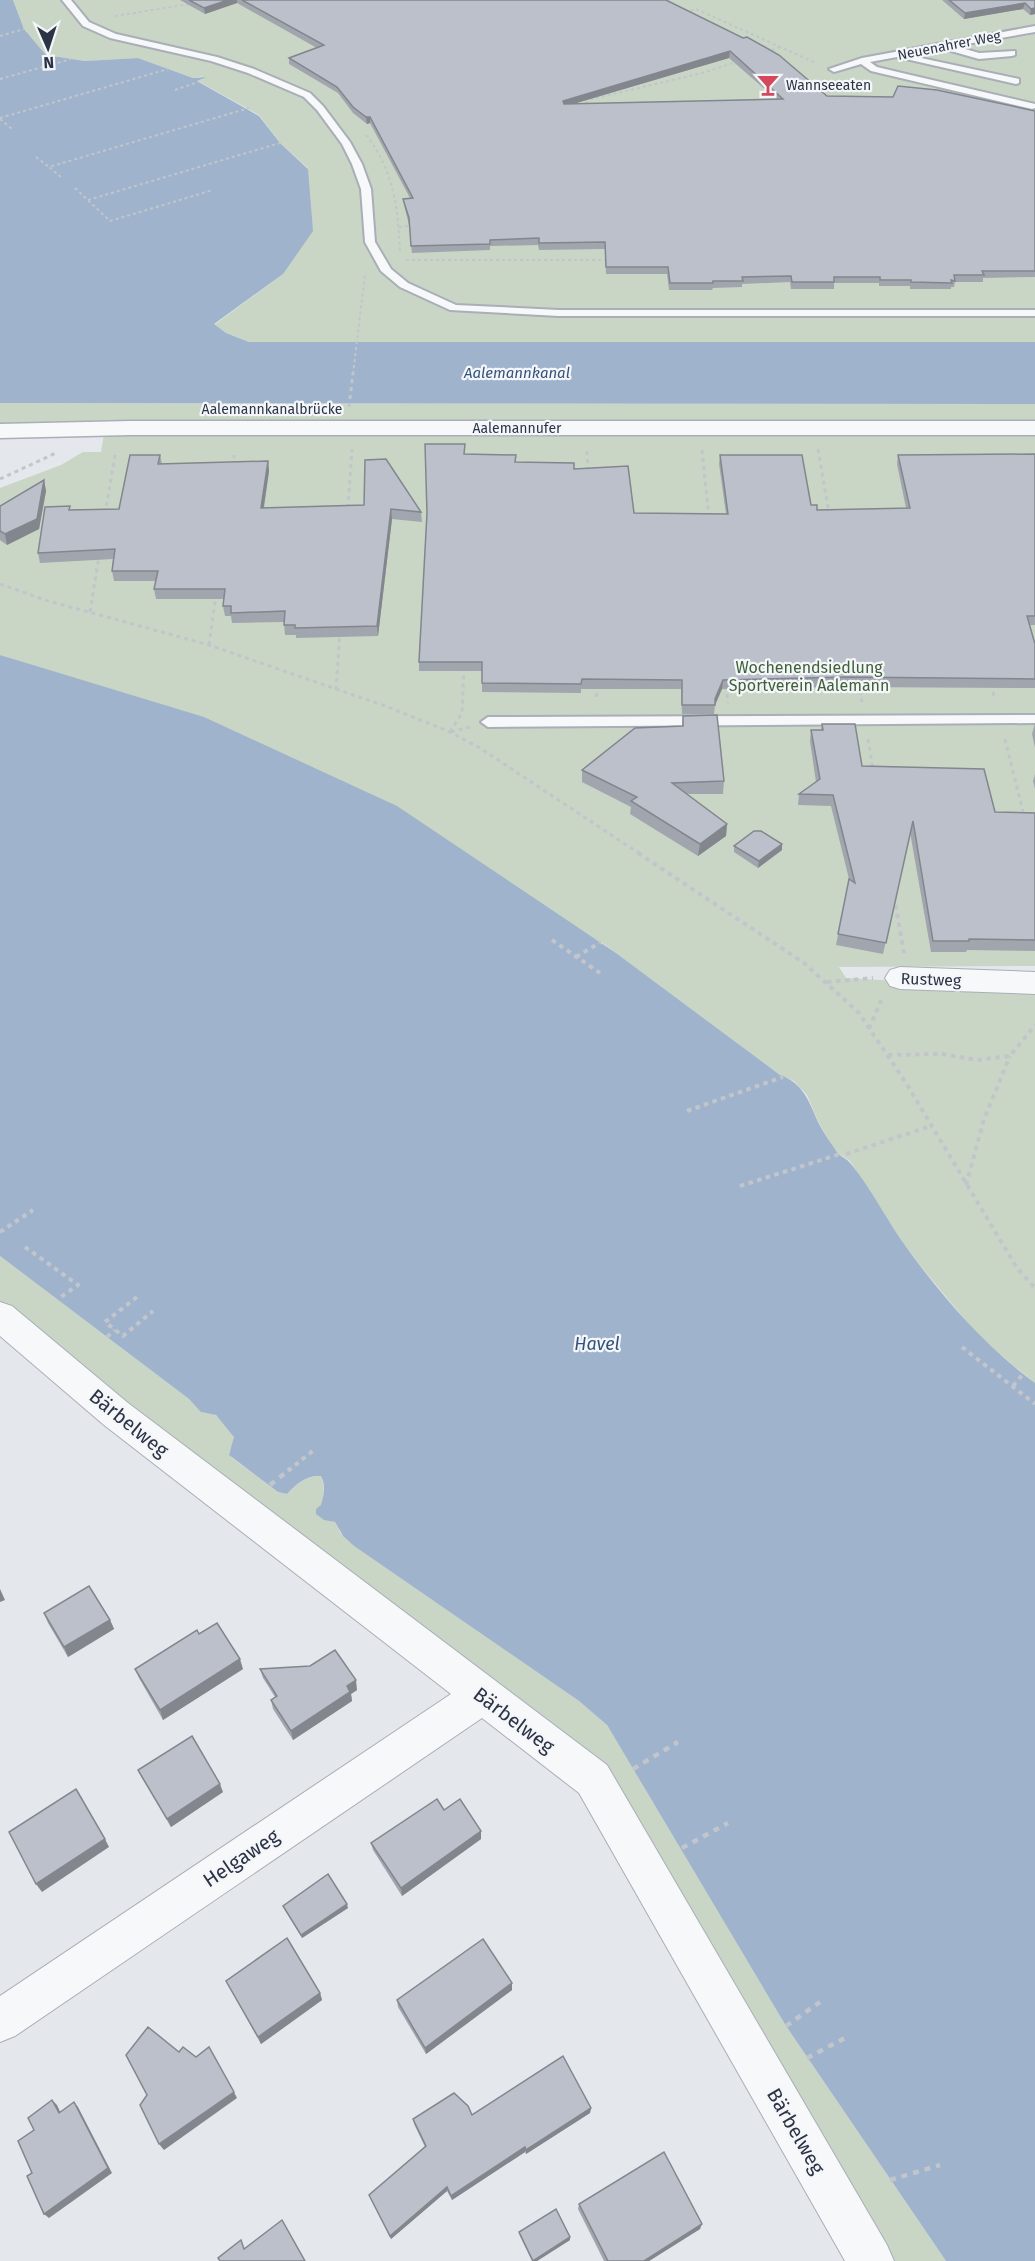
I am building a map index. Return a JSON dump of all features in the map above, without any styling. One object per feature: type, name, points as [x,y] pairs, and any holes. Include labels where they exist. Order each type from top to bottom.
[{"type":"street","name":"Aalemannufer","points":[[1,432],[351,418],[586,428],[1035,428]]},
{"type":"street","name":"Rustweg","points":[[900,978],[1035,984]]},
{"type":"street","name":"Bärbelweg","points":[[0,1316],[116,1414],[592,1779],[871,2261]]},
{"type":"street","name":"Helgaweg","points":[[0,2020],[482,1695]]},
{"type":"lane","points":[[66,0],[86,24],[113,36],[214,59],[251,71],[307,95],[320,108],[347,144],[357,164],[366,189],[370,242],[376,249],[386,271],[404,285],[454,308],[559,313],[1035,313]]},
{"type":"lane","name":"Neuenahrer Weg","points":[[834,69],[862,61],[1035,29]]},
{"type":"lane","points":[[943,46],[979,56],[1012,53]]},
{"type":"lane","points":[[894,55],[1016,81]]},
{"type":"lane","points":[[862,61],[874,69],[1032,106]]},
{"type":"lane","points":[[488,722],[1035,719]]},
{"type":"path","points":[[81,19],[176,9],[194,3]]},
{"type":"path","points":[[676,16],[696,9],[734,28],[834,69]]},
{"type":"path","points":[[728,30],[734,28]]},
{"type":"path","points":[[0,36],[24,29]]},
{"type":"path","points":[[758,55],[780,47]]},
{"type":"path","points":[[580,106],[592,99],[702,74],[747,58]]},
{"type":"path","points":[[0,79],[71,59]]},
{"type":"path","points":[[0,118],[168,69]]},
{"type":"path","points":[[175,90],[198,82]]},
{"type":"path","points":[[574,99],[585,111]]},
{"type":"path","points":[[592,99],[598,106]]},
{"type":"path","points":[[829,100],[835,100]]},
{"type":"path","points":[[49,167],[249,108]]},
{"type":"path","points":[[0,118],[12,129]]},
{"type":"path","points":[[366,134],[379,152],[391,176],[397,202],[401,260],[610,260]]},
{"type":"path","points":[[88,200],[280,143]]},
{"type":"path","points":[[36,158],[61,177]]},
{"type":"path","points":[[75,188],[110,221],[213,190]]},
{"type":"path","points":[[399,226],[420,226]]},
{"type":"path","name":"Aalemannkanalbrücke","points":[[348,511],[351,418],[363,297]]},
{"type":"path","points":[[586,428],[588,474]]},
{"type":"path","points":[[699,428],[709,521]]},
{"type":"path","points":[[232,466],[234,454]]},
{"type":"path","points":[[104,522],[114,455]]},
{"type":"path","points":[[90,612],[99,556]]},
{"type":"path","points":[[0,584],[45,600],[209,645],[388,707],[450,732],[480,748],[804,963],[859,1013],[1017,1268],[1035,1288]]},
{"type":"path","points":[[209,645],[217,585]]},
{"type":"path","points":[[336,690],[340,630]]},
{"type":"path","points":[[450,732],[462,712],[464,656]]},
{"type":"path","points":[[989,675],[1026,823]]},
{"type":"path","points":[[596,685],[597,720]]},
{"type":"path","points":[[726,686],[730,721]]},
{"type":"path","points":[[552,940],[600,973]]},
{"type":"path","points":[[576,957],[601,942]]},
{"type":"path","name":"Rustweg","points":[[827,982],[848,979],[900,978]]},
{"type":"path","points":[[966,1185],[988,1101],[1010,1056],[1035,1025]]},
{"type":"path","points":[[887,1055],[942,1054],[976,1060],[1010,1056]]},
{"type":"path","points":[[687,1111],[783,1077]]},
{"type":"path","points":[[846,1154],[931,1126]]},
{"type":"path","points":[[740,1186],[840,1154]]},
{"type":"path","points":[[0,1232],[33,1210]]},
{"type":"path","points":[[25,1247],[78,1285],[58,1299]]},
{"type":"path","points":[[138,1297],[105,1322],[123,1336],[153,1311]]},
{"type":"path","points":[[107,1336],[115,1330]]},
{"type":"path","points":[[962,1347],[1035,1404]]},
{"type":"path","points":[[1023,1374],[1012,1386],[1035,1404]]},
{"type":"path","points":[[270,1485],[315,1449]]},
{"type":"path","points":[[633,1769],[678,1742]]},
{"type":"path","points":[[682,1848],[728,1823]]},
{"type":"path","points":[[786,2026],[820,2002]]},
{"type":"path","points":[[807,2058],[845,2038]]},
{"type":"path","points":[[890,2180],[940,2165]]},
{"type":"green space","points":[[13,0],[1035,0],[1035,342],[249,342],[226,333],[214,325],[283,274],[308,168],[280,143],[259,115],[196,80],[203,76],[193,78],[138,58],[85,61],[46,55],[24,29]]},
{"type":"green space","points":[[0,403],[1035,404],[1035,427],[0,430]]},
{"type":"green space","name":"Wochenendsiedlung Sportverein Aalemann","points":[[1035,432],[1035,966],[839,967],[846,978],[914,982],[1035,984],[1035,1383],[981,1339],[923,1269],[890,1226],[850,1161],[835,1151],[807,1095],[794,1081],[780,1075],[601,942],[57,674],[0,655],[0,488],[61,465],[83,452],[101,452],[104,434]]},
{"type":"green space","points":[[0,1256],[189,1399],[204,1413],[218,1417],[234,1437],[234,1444],[229,1453],[232,1458],[278,1492],[287,1494],[306,1479],[321,1476],[324,1486],[323,1518],[335,1522],[341,1534],[354,1546],[579,1701],[607,1725],[786,2026],[946,2261],[887,2261],[598,1774],[0,1303]]},
{"type":"water","name":"Aalemannkanal","points":[[0,0],[13,0],[24,29],[46,55],[85,61],[138,58],[193,78],[206,77],[197,81],[259,116],[280,143],[308,169],[313,231],[283,274],[214,324],[226,333],[249,342],[1035,342],[1035,404],[0,403]]},
{"type":"water","name":"Havel","points":[[0,655],[204,717],[397,806],[616,953],[800,1088],[836,1151],[859,1174],[901,1240],[937,1287],[983,1338],[1035,1383],[1035,2261],[946,2261],[786,2026],[607,1725],[579,1701],[354,1546],[343,1536],[335,1522],[324,1520],[316,1514],[316,1509],[321,1505],[324,1494],[324,1483],[321,1476],[302,1480],[287,1494],[278,1492],[229,1455],[234,1437],[216,1415],[201,1412],[189,1399],[0,1256]]},
{"type":"building","points":[[189,0],[228,0],[204,8]]},
{"type":"building","points":[[242,0],[666,0],[743,38],[747,37],[779,55],[827,96],[893,97],[898,86],[937,90],[1035,111],[1035,271],[982,271],[984,275],[954,275],[955,281],[951,280],[952,283],[880,280],[880,277],[834,277],[834,282],[792,282],[791,276],[742,277],[743,281],[713,281],[713,283],[670,283],[668,267],[606,267],[605,242],[539,243],[539,238],[490,240],[490,244],[411,246],[409,218],[403,199],[413,198],[370,117],[366,117],[353,107],[337,87],[289,58],[324,45]],"holes":[[[730,51],[783,99],[564,104],[563,101]]]},
{"type":"building","points":[[949,0],[1035,0],[1035,8],[1031,9],[1025,3],[965,13]]},
{"type":"building","points":[[425,444],[465,444],[464,454],[516,455],[515,462],[574,463],[574,469],[628,466],[634,513],[728,514],[720,455],[802,455],[811,505],[817,505],[817,510],[910,508],[898,455],[1035,454],[1035,616],[1027,616],[1035,644],[1035,679],[847,677],[723,680],[715,699],[715,705],[682,705],[682,680],[582,679],[581,684],[482,683],[482,662],[419,662],[427,513]]},
{"type":"building","points":[[130,455],[160,455],[158,464],[268,461],[261,508],[364,505],[365,460],[386,459],[421,512],[391,509],[377,626],[295,628],[295,625],[284,625],[285,611],[231,613],[231,606],[223,606],[225,589],[154,589],[158,571],[112,571],[115,549],[38,553],[45,507],[70,506],[69,510],[119,509]]},
{"type":"building","points":[[44,480],[37,519],[5,534],[0,531],[0,506]]},
{"type":"building","points":[[717,715],[724,781],[672,783],[727,824],[700,844],[631,801],[637,797],[582,770],[635,728],[683,726],[683,716]]},
{"type":"building","points":[[822,724],[855,724],[862,766],[984,769],[995,812],[1035,813],[1035,940],[933,941],[913,821],[886,943],[838,934],[849,879],[855,883],[833,795],[799,794],[820,779],[811,730],[823,730]]},
{"type":"building","points":[[754,831],[761,831],[782,844],[759,861],[734,846]]},
{"type":"building","points":[[89,1586],[110,1620],[64,1647],[44,1613]]},
{"type":"building","points":[[217,1623],[240,1659],[160,1710],[135,1669],[197,1630],[199,1634]]},
{"type":"building","points":[[335,1650],[356,1680],[347,1686],[350,1692],[291,1731],[271,1700],[277,1696],[260,1669],[310,1666]]},
{"type":"building","points":[[192,1736],[220,1784],[167,1819],[138,1770]]},
{"type":"building","points":[[76,1789],[105,1839],[36,1884],[9,1832]]},
{"type":"building","points":[[437,1799],[444,1810],[460,1799],[481,1831],[401,1888],[371,1843]]},
{"type":"building","points":[[328,1874],[347,1904],[301,1935],[283,1906]]},
{"type":"building","points":[[287,1938],[320,1993],[258,2037],[226,1981]]},
{"type":"building","points":[[483,1939],[512,1983],[425,2048],[397,2000]]},
{"type":"building","points":[[148,2027],[179,2052],[183,2047],[196,2057],[209,2047],[234,2092],[159,2144],[140,2105],[147,2095],[126,2055]]},
{"type":"building","points":[[563,2056],[591,2108],[526,2150],[525,2147],[451,2196],[447,2187],[390,2236],[369,2195],[426,2146],[413,2119],[454,2093],[468,2106],[472,2115]]},
{"type":"building","points":[[52,2100],[59,2113],[74,2102],[108,2168],[44,2214],[27,2176],[32,2173],[18,2141],[34,2130],[28,2118]]},
{"type":"building","points":[[664,2152],[702,2224],[644,2261],[608,2261],[579,2204]]},
{"type":"building","points":[[556,2209],[570,2237],[533,2261],[519,2232]]},
{"type":"building","points":[[282,2220],[305,2261],[220,2261],[218,2258],[241,2240],[244,2249]]},
{"type":"place","name":"Wannseeaten","points":[[768,85]]}]
